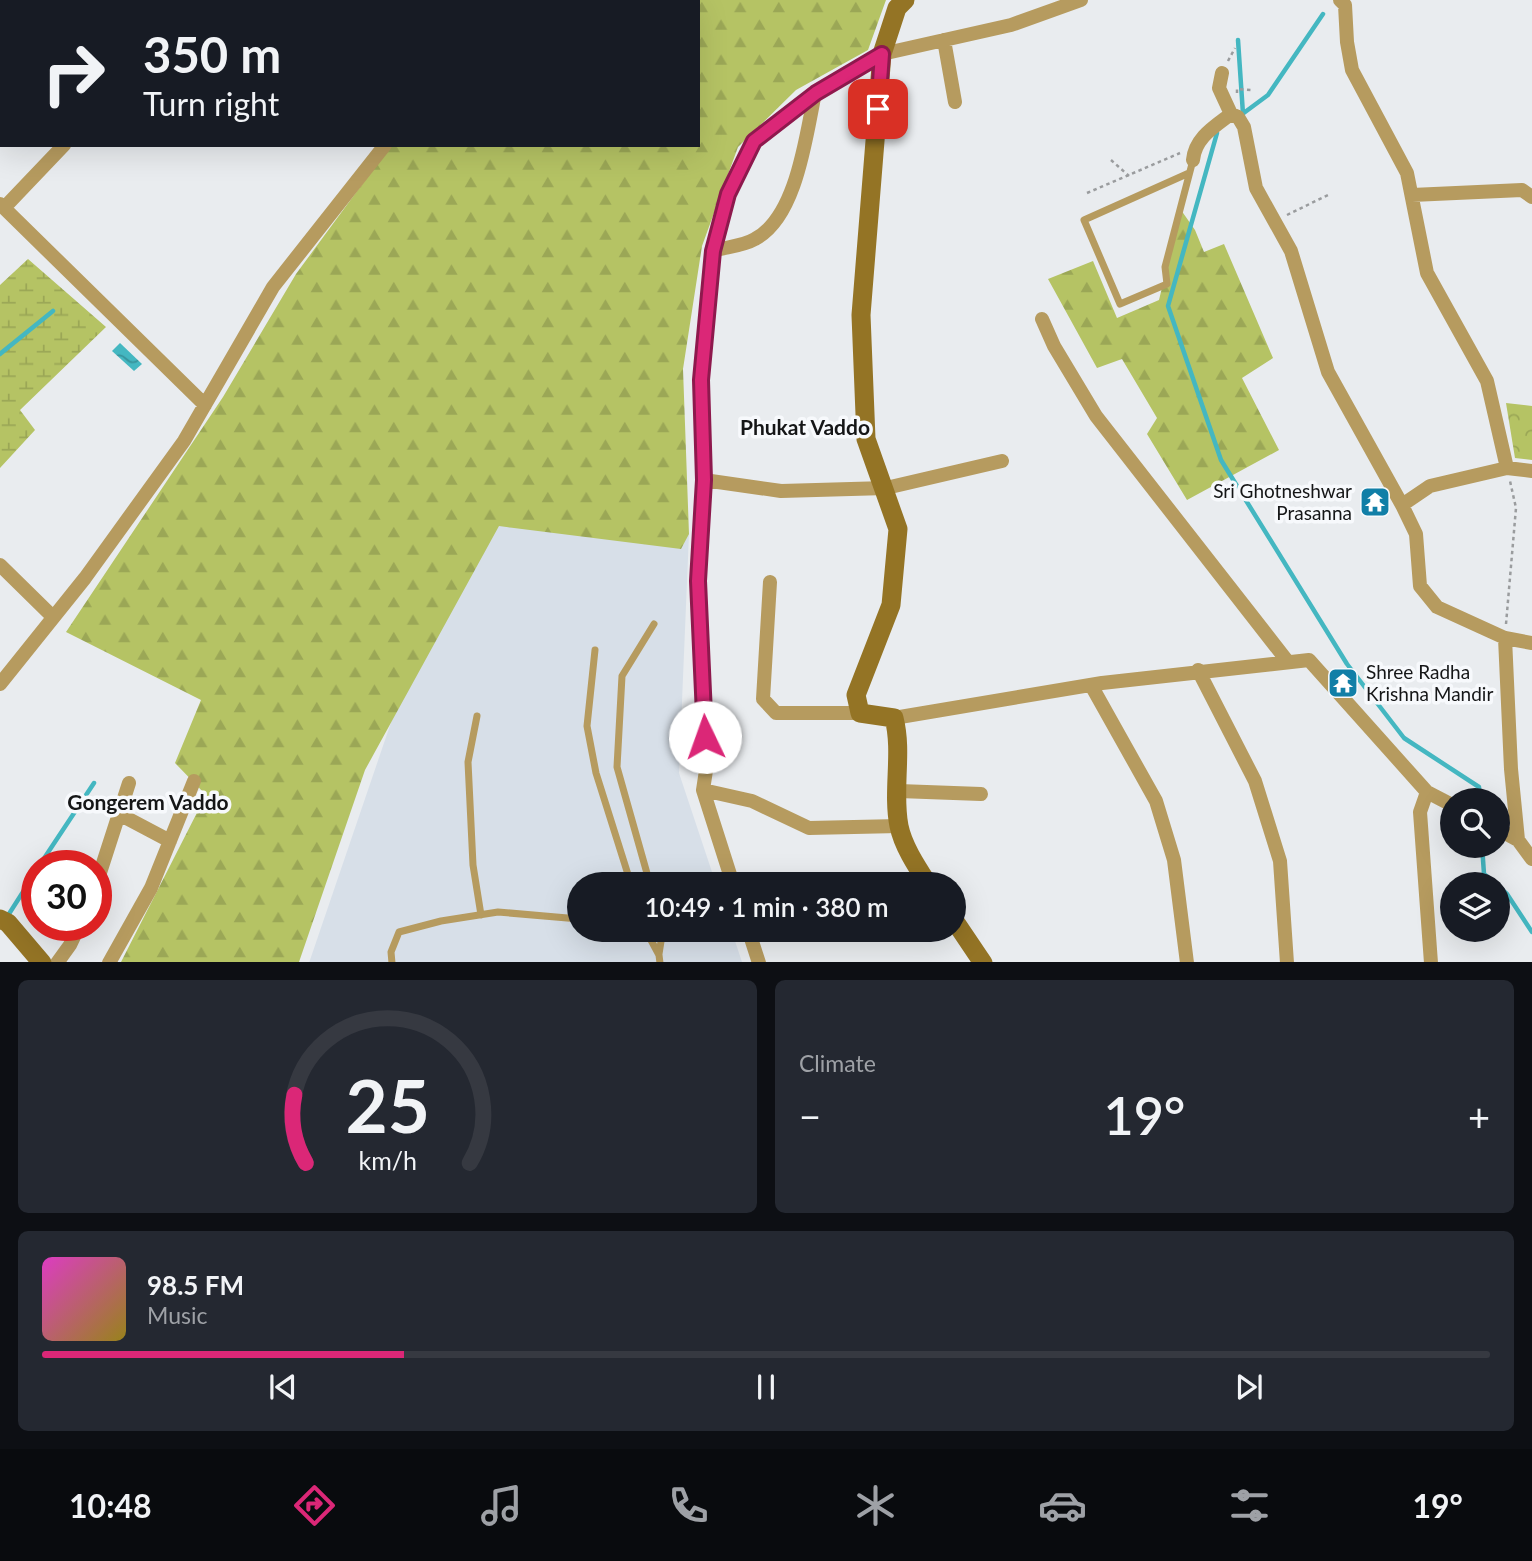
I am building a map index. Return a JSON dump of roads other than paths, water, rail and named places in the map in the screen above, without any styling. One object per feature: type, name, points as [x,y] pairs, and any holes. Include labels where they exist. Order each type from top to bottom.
[{"type":"street","points":[[860,713],[856,695],[891,605],[898,529],[886,488],[866,439],[861,315],[882,54],[897,8],[905,0]]},
{"type":"street","points":[[729,872],[703,790],[707,764],[698,581],[704,480],[701,380],[713,251],[728,194],[754,141],[816,93],[882,54],[1011,25],[1081,0]]},
{"type":"street","points":[[1340,0],[1345,5],[1352,70],[1407,173],[1427,273],[1487,381],[1507,468]]},
{"type":"street","points":[[944,40],[955,102]]},
{"type":"street","points":[[1222,73],[1219,88],[1231,114],[1238,117],[1244,127],[1256,188],[1291,251],[1328,372],[1416,534],[1420,586],[1437,607],[1505,638],[1532,643]]},
{"type":"street","points":[[713,251],[755,240],[782,209],[794,184],[816,93]]},
{"type":"street","points":[[1192,160],[1231,114]]},
{"type":"street","points":[[62,147],[2,206],[205,405]]},
{"type":"street","points":[[0,684],[184,441],[273,287],[383,147]]},
{"type":"street","points":[[1412,195],[1522,190],[1532,197]]},
{"type":"street","points":[[1042,319],[1054,346],[1096,415],[1288,662]]},
{"type":"street","points":[[704,480],[781,491],[886,488],[1002,461]]},
{"type":"street","points":[[1402,505],[1430,486],[1507,468],[1532,471]]},
{"type":"street","points":[[0,565],[53,617]]},
{"type":"street","points":[[770,582],[763,699],[776,713],[860,713],[894,718],[1198,670],[1309,660],[1427,792],[1440,799]]},
{"type":"street","points":[[1505,638],[1511,769],[1518,840]]},
{"type":"street","points":[[1198,670],[1255,781],[1279,860],[1287,962]]},
{"type":"street","points":[[1091,685],[1156,801],[1174,860],[1186,962]]},
{"type":"street","points":[[894,718],[898,736],[899,826],[920,872]]},
{"type":"street","points":[[109,962],[152,888],[194,781]]},
{"type":"street","points":[[107,850],[129,783]]},
{"type":"street","points":[[703,790],[752,800],[809,828],[899,826]]},
{"type":"street","points":[[899,791],[981,794]]},
{"type":"street","points":[[1427,792],[1420,812],[1431,962]]},
{"type":"street","points":[[119,814],[170,841]]},
{"type":"street","points":[[1510,836],[1518,840],[1532,859]]},
{"type":"street","points":[[0,919],[8,923],[42,962]]},
{"type":"street","points":[[966,937],[983,962]]},
{"type":"street","points":[[57,962],[72,941]]},
{"type":"street","points":[[752,942],[759,962]]},
{"type":"lane","points":[[1192,160],[1165,267],[1167,284],[1120,304],[1084,220],[1192,160]]},
{"type":"lane","points":[[647,872],[617,767],[622,676],[654,624]]},
{"type":"lane","points":[[595,650],[587,726],[596,773],[627,872]]},
{"type":"lane","points":[[477,716],[468,762],[473,865],[481,915]]},
{"type":"lane","points":[[392,962],[391,952],[399,932],[498,912],[567,918]]},
{"type":"lane","points":[[652,942],[660,959]]},
{"type":"water","points":[[120,343],[142,364],[134,371],[112,351]]},
{"type":"waterway","points":[[1241,115],[1268,95],[1323,14]]},
{"type":"waterway","points":[[1238,40],[1243,114]]},
{"type":"waterway","points":[[1217,133],[1168,306],[1221,460],[1347,664],[1404,738],[1479,788]]},
{"type":"waterway","points":[[0,354],[53,311]]},
{"type":"waterway","points":[[50,850],[94,783]]},
{"type":"waterway","points":[[1483,858],[1484,872]]},
{"type":"waterway","points":[[7,917],[21,895]]},
{"type":"waterway","points":[[1510,899],[1532,932]]},
{"type":"place","name":"Sri Ghotneshwar Prasanna","points":[[1375,502]]},
{"type":"place","name":"Shree Radha Krishna Mandir","points":[[1343,683]]},
{"type":"district","name":"Phukat Vaddo","points":[[805,428]]},
{"type":"district","name":"Gongerem Vaddo","points":[[148,803]]}]
